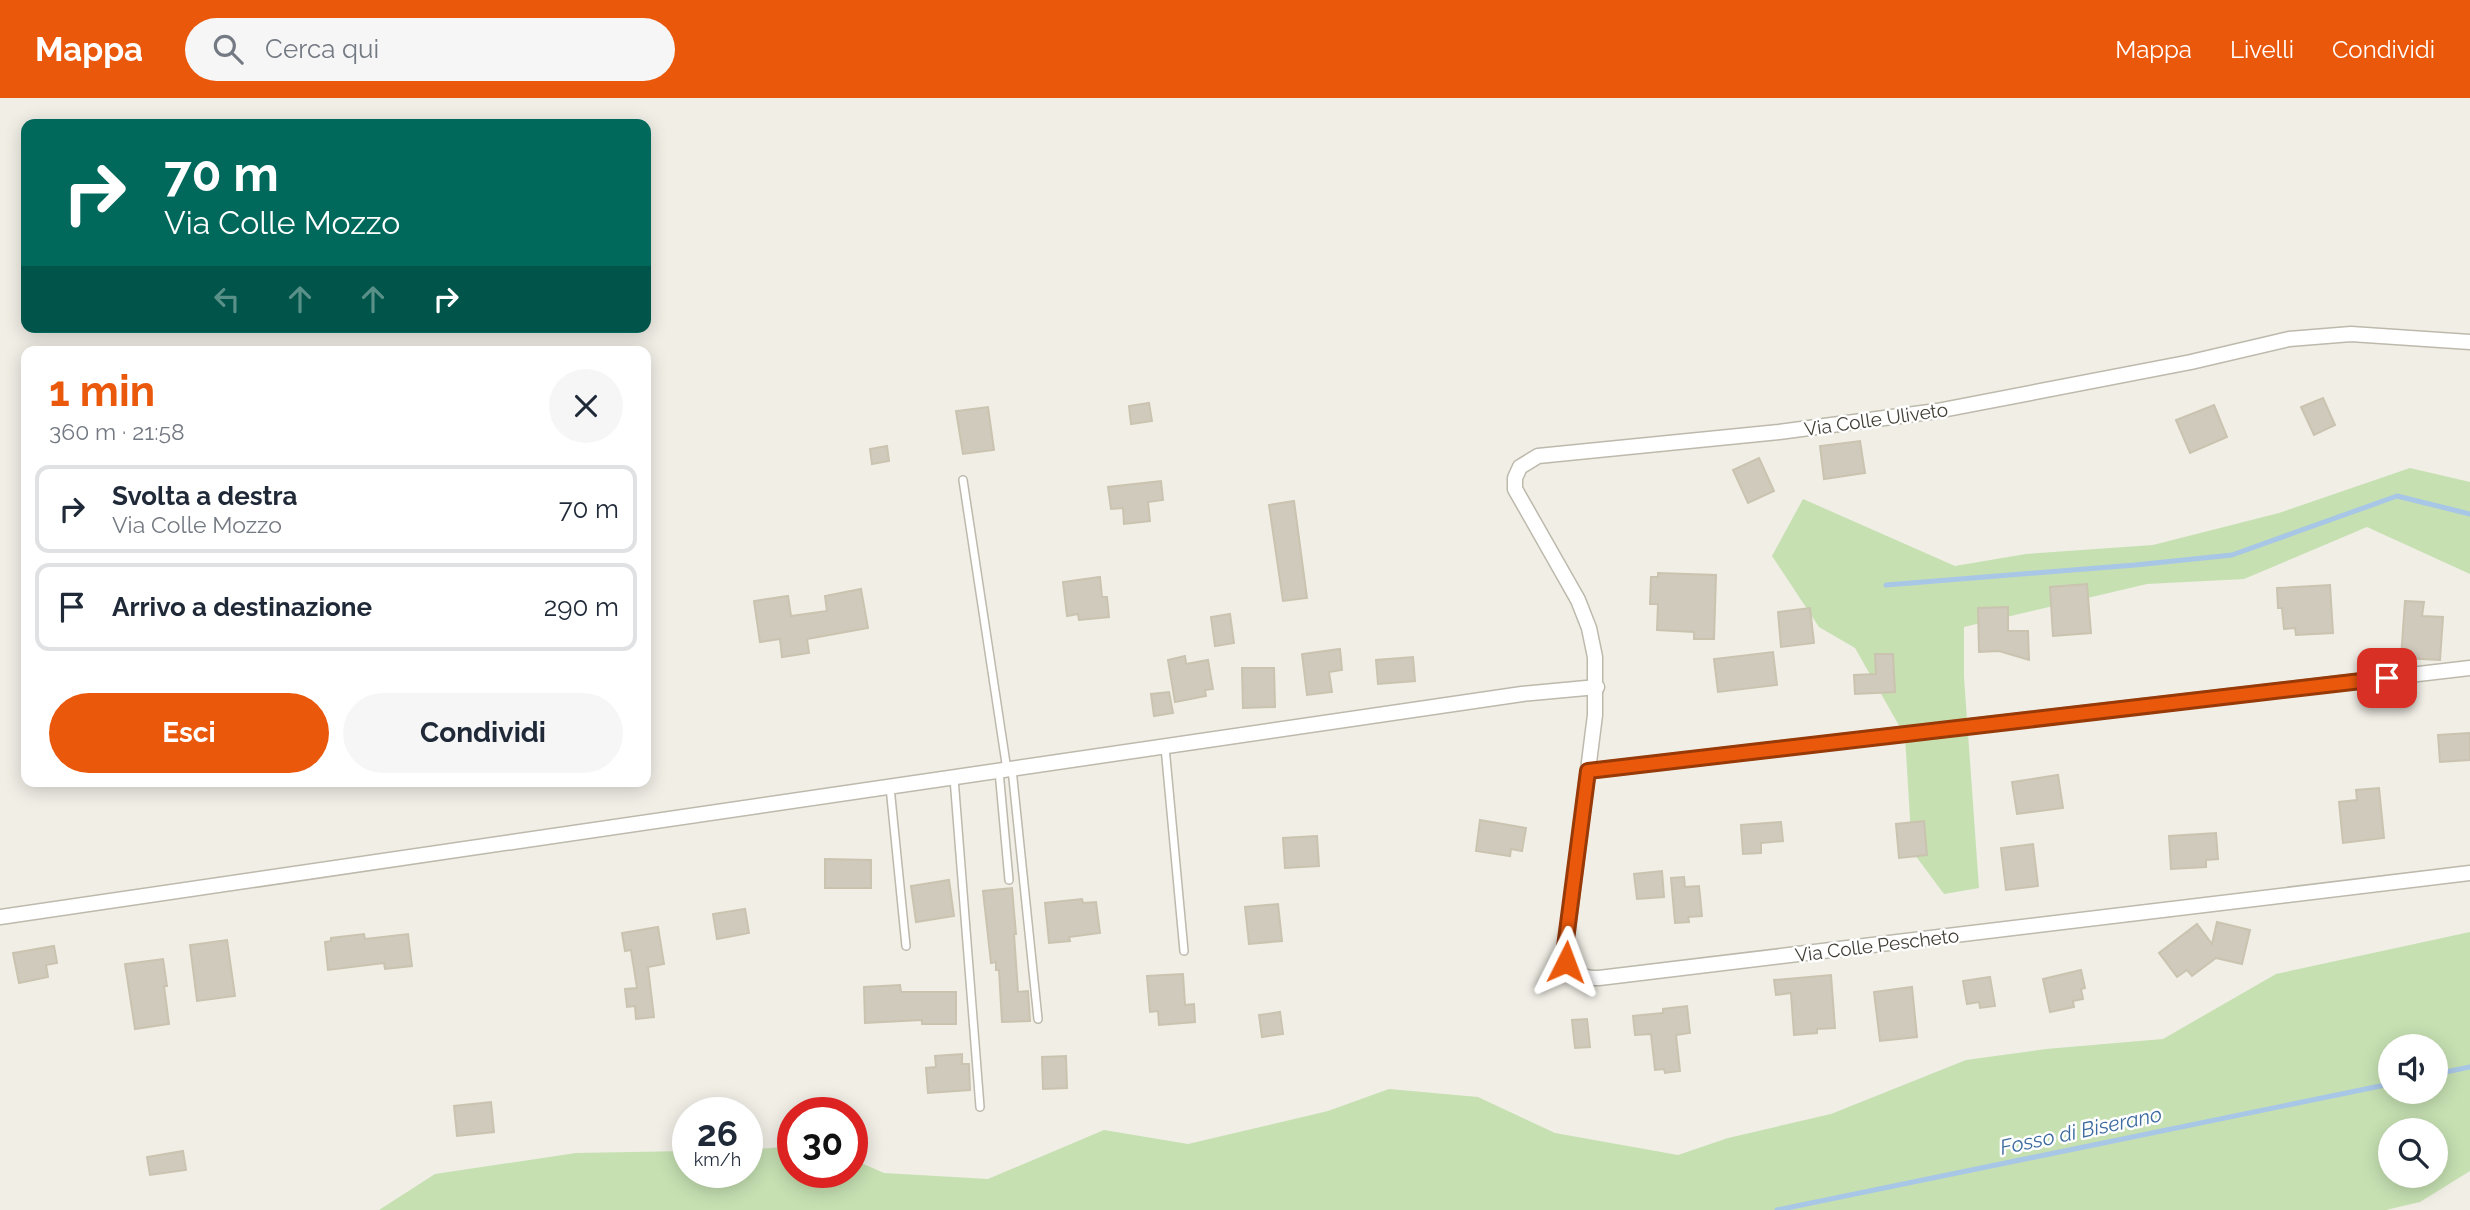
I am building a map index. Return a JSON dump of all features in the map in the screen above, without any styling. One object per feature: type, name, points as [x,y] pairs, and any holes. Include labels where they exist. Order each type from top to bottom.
[{"type":"street","name":"Via Colle Uliveto","points":[[1597,687],[1593,642],[1578,600],[1515,489],[1517,472],[1524,462],[1531,458],[1779,432],[1937,411],[2191,362],[2289,339],[2351,334],[2470,342]]},
{"type":"street","points":[[1588,771],[2470,668]]},
{"type":"street","points":[[0,917],[1522,694],[1597,687]]},
{"type":"street","name":"Via Colle Pescheto","points":[[1597,687],[1565,953],[1566,962],[1572,970],[1580,976],[1592,979],[2470,873]]},
{"type":"lane","points":[[963,480],[1006,770],[1038,1019]]},
{"type":"lane","points":[[1165,747],[1184,951]]},
{"type":"lane","points":[[1006,770],[1009,880]]},
{"type":"lane","points":[[954,778],[980,1107]]},
{"type":"lane","points":[[890,787],[906,946]]},
{"type":"green space","points":[[2410,468],[2470,482],[2470,574],[2367,527],[2244,579],[2147,584],[1964,627],[1964,677],[1979,888],[1944,894],[1912,851],[1905,736],[1855,648],[1819,627],[1772,556],[1803,499],[1955,566],[2026,554],[2153,545],[2279,513]]},
{"type":"green space","points":[[2470,932],[2470,1171],[2448,1185],[2448,1118],[2378,1118],[2378,1188],[2443,1188],[2420,1202],[2386,1210],[379,1210],[435,1174],[576,1153],[672,1151],[672,1188],[763,1188],[763,1149],[777,1147],[777,1188],[868,1188],[868,1166],[884,1173],[988,1179],[1104,1130],[1188,1144],[1328,1111],[1389,1089],[1478,1097],[1555,1133],[1678,1155],[1728,1138],[1831,1114],[1966,1060],[2046,1049],[2163,1039],[2276,974]]},
{"type":"building","points":[[2323,398],[2335,425],[2314,435],[2301,407]]},
{"type":"building","points":[[1149,403],[1152,421],[1131,424],[1129,406]]},
{"type":"building","points":[[2214,405],[2227,437],[2190,453],[2176,420]]},
{"type":"building","points":[[988,407],[994,450],[963,454],[956,411]]},
{"type":"building","points":[[1860,441],[1865,473],[1824,479],[1820,446]]},
{"type":"building","points":[[887,446],[889,461],[872,464],[870,449]]},
{"type":"building","points":[[1759,458],[1774,491],[1748,503],[1733,470]]},
{"type":"building","points":[[1161,481],[1163,500],[1148,502],[1150,521],[1124,524],[1123,508],[1111,509],[1108,487]]},
{"type":"building","points":[[1294,501],[1307,598],[1283,601],[1269,505]]},
{"type":"building","points":[[1658,573],[1716,575],[1714,639],[1694,639],[1694,632],[1657,630],[1658,604],[1650,604],[1651,577],[1658,577]]},
{"type":"building","points":[[1100,577],[1102,597],[1107,597],[1109,617],[1079,620],[1078,614],[1067,616],[1063,582]]},
{"type":"building","points":[[2087,584],[2091,633],[2053,636],[2050,587]]},
{"type":"building","points":[[2330,585],[2333,633],[2296,635],[2295,628],[2284,629],[2282,608],[2278,608],[2277,588]]},
{"type":"building","points":[[861,589],[868,628],[807,639],[809,653],[782,657],[780,639],[760,642],[754,601],[788,596],[791,616],[827,611],[825,596]]},
{"type":"building","points":[[2405,601],[2424,602],[2422,616],[2443,617],[2440,660],[2401,658]]},
{"type":"building","points":[[2008,607],[2008,631],[2028,631],[2029,660],[1999,651],[1979,652],[1978,608]]},
{"type":"building","points":[[1810,608],[1814,643],[1781,647],[1778,612]]},
{"type":"building","points":[[1230,614],[1234,643],[1215,646],[1211,617]]},
{"type":"building","points":[[1340,649],[1342,670],[1329,672],[1332,692],[1307,695],[1302,654]]},
{"type":"building","points":[[1773,652],[1777,685],[1718,692],[1714,659]]},
{"type":"building","points":[[1875,654],[1893,654],[1895,692],[1855,694],[1854,675],[1876,674]]},
{"type":"building","points":[[1185,656],[1186,664],[1208,660],[1213,689],[1205,690],[1206,696],[1175,702],[1168,660]]},
{"type":"building","points":[[1413,657],[1415,681],[1378,684],[1376,660]]},
{"type":"building","points":[[1242,668],[1274,668],[1275,707],[1243,708]]},
{"type":"building","points":[[1169,692],[1173,713],[1154,716],[1151,694]]},
{"type":"building","points":[[2470,733],[2470,760],[2440,762],[2438,735]]},
{"type":"building","points":[[2058,775],[2063,808],[2017,814],[2012,782]]},
{"type":"building","points":[[2379,788],[2384,838],[2343,843],[2339,802],[2357,800],[2356,790]]},
{"type":"building","points":[[1480,820],[1526,828],[1522,851],[1511,849],[1510,856],[1476,851]]},
{"type":"building","points":[[1924,821],[1927,855],[1899,858],[1896,824]]},
{"type":"building","points":[[1781,822],[1783,841],[1761,843],[1761,853],[1743,854],[1741,825]]},
{"type":"building","points":[[2216,833],[2218,859],[2206,860],[2206,867],[2171,869],[2169,836]]},
{"type":"building","points":[[1317,836],[1319,866],[1285,868],[1283,838]]},
{"type":"building","points":[[2033,844],[2038,886],[2006,890],[2001,848]]},
{"type":"building","points":[[825,859],[871,860],[871,888],[825,888]]},
{"type":"building","points":[[1662,871],[1664,897],[1637,899],[1634,874]]},
{"type":"building","points":[[1684,877],[1685,887],[1699,886],[1702,916],[1688,917],[1689,922],[1675,923],[1671,878]]},
{"type":"building","points":[[949,880],[954,916],[916,922],[911,886]]},
{"type":"building","points":[[1012,888],[1018,992],[1028,991],[1030,1021],[1002,1022],[999,970],[996,970],[996,962],[991,963],[983,891]]},
{"type":"building","points":[[1082,899],[1083,903],[1096,902],[1100,933],[1049,943],[1045,903]]},
{"type":"building","points":[[1278,904],[1282,941],[1249,944],[1245,907]]},
{"type":"building","points":[[745,909],[749,933],[717,939],[713,914]]},
{"type":"building","points":[[2217,922],[2250,930],[2242,964],[2216,958],[2192,976],[2187,970],[2177,977],[2159,953],[2197,924],[2212,944]]},
{"type":"building","points":[[658,927],[664,964],[648,967],[654,1017],[636,1019],[635,1006],[627,1007],[625,989],[637,988],[631,950],[625,951],[622,933]]},
{"type":"building","points":[[364,934],[365,939],[408,934],[412,966],[385,969],[384,963],[328,970],[325,942],[331,941],[331,938]]},
{"type":"building","points":[[227,940],[235,996],[197,1001],[190,945]]},
{"type":"building","points":[[54,946],[57,963],[46,965],[48,977],[19,983],[13,953]]},
{"type":"building","points":[[163,959],[169,1024],[135,1029],[125,964]]},
{"type":"building","points":[[2081,970],[2085,988],[2081,989],[2083,999],[2073,1001],[2074,1007],[2050,1012],[2043,979]]},
{"type":"building","points":[[1183,974],[1185,1005],[1194,1004],[1195,1022],[1159,1025],[1158,1011],[1150,1012],[1147,976]]},
{"type":"building","points":[[1831,975],[1835,1028],[1794,1035],[1791,993],[1776,995],[1774,980]]},
{"type":"building","points":[[1990,977],[1995,1006],[1980,1008],[1979,1002],[1967,1004],[1963,981]]},
{"type":"building","points":[[900,985],[901,992],[956,992],[956,1024],[922,1024],[922,1020],[865,1023],[864,987]]},
{"type":"building","points":[[1912,987],[1917,1037],[1880,1041],[1874,992]]},
{"type":"building","points":[[1687,1006],[1690,1033],[1676,1035],[1680,1071],[1665,1073],[1664,1069],[1655,1070],[1651,1034],[1635,1035],[1633,1016],[1663,1013],[1663,1009]]},
{"type":"building","points":[[1280,1012],[1283,1034],[1262,1037],[1259,1015]]},
{"type":"building","points":[[1587,1019],[1590,1047],[1575,1048],[1572,1020]]},
{"type":"building","points":[[962,1054],[962,1064],[969,1064],[970,1090],[928,1093],[926,1068],[936,1067],[935,1056]]},
{"type":"building","points":[[1066,1056],[1067,1088],[1043,1089],[1042,1057]]},
{"type":"building","points":[[491,1102],[494,1132],[457,1136],[454,1106]]},
{"type":"building","points":[[183,1151],[186,1170],[150,1175],[147,1157]]},
{"type":"waterway","points":[[1886,585],[2232,555],[2397,496],[2470,514]]},
{"type":"waterway","name":"Fosso di Biserano","points":[[2448,1072],[2470,1067]]},
{"type":"waterway","name":"Fosso di Biserano","points":[[1777,1210],[2378,1086]]},
{"type":"route","points":[[1566,962],[1565,947],[1588,771],[2387,678]]}]
